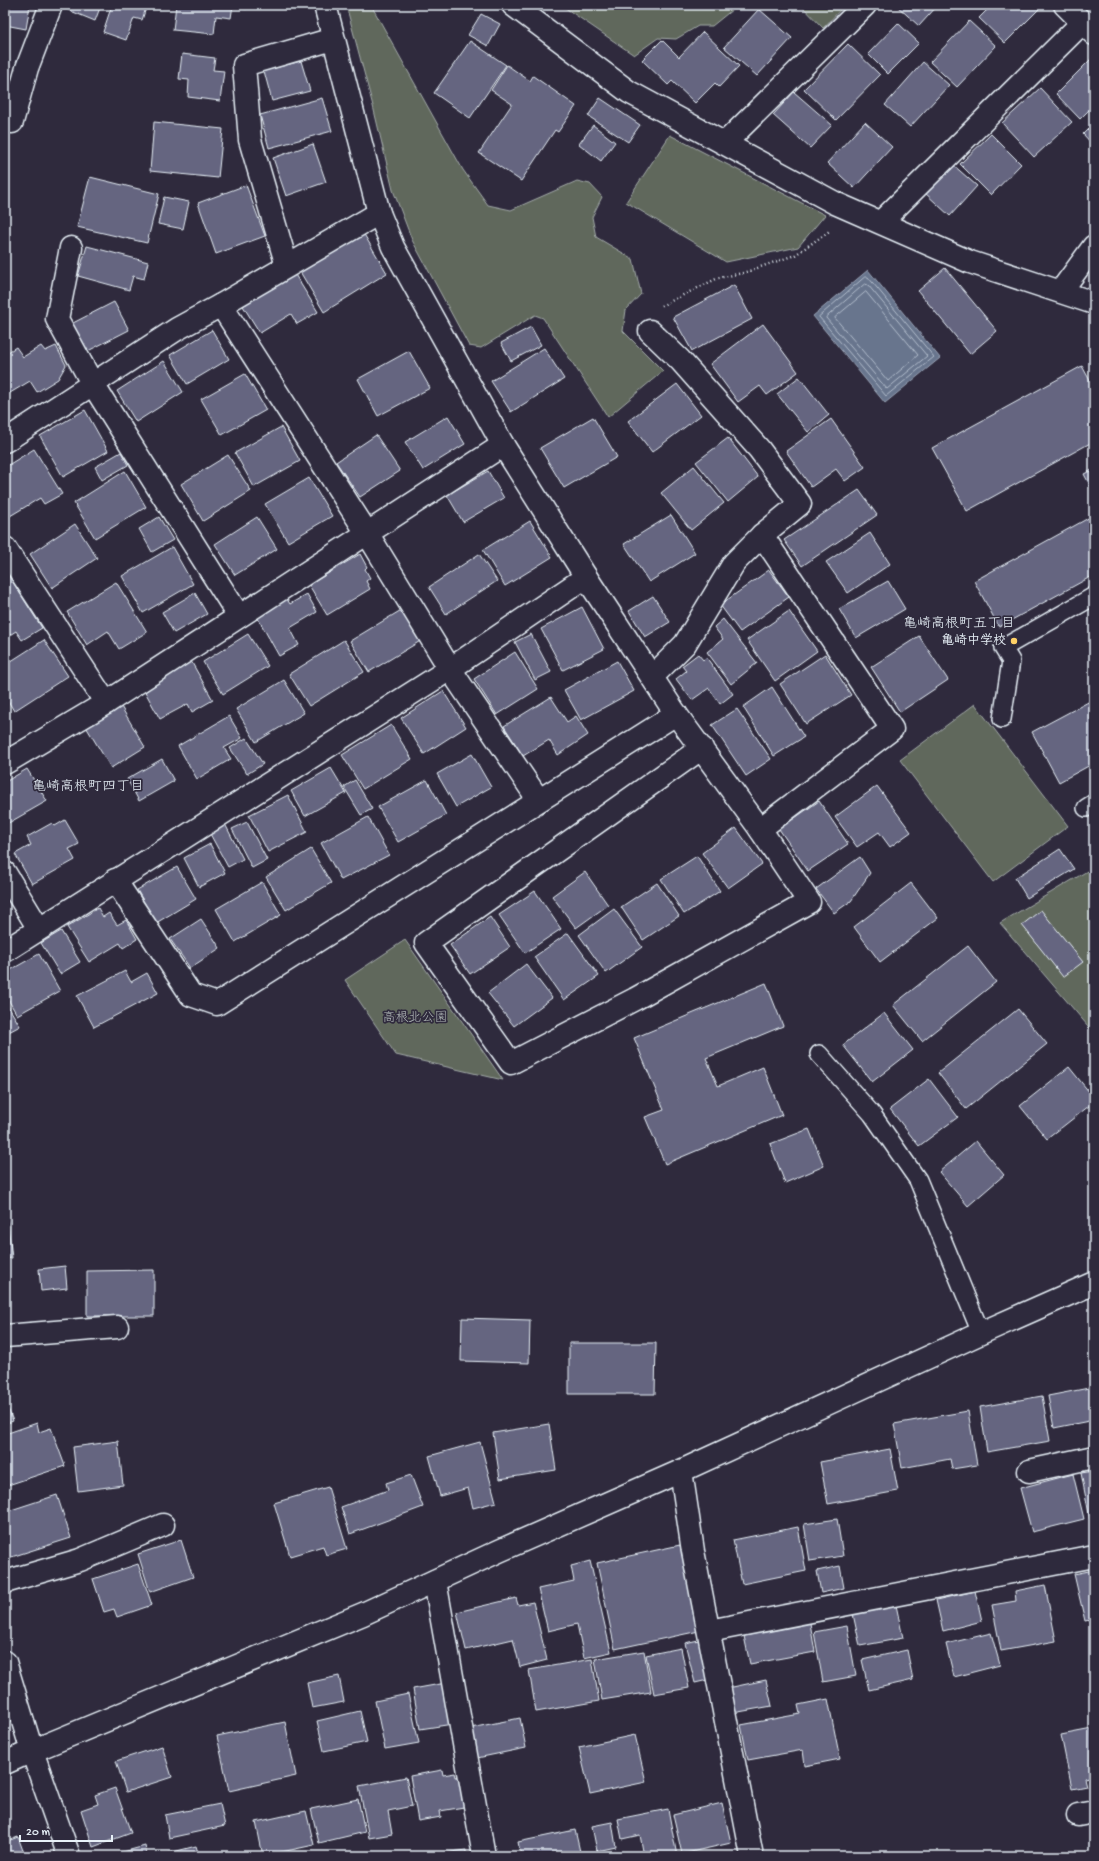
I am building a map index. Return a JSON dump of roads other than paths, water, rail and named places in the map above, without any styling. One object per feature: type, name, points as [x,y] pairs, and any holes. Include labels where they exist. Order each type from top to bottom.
[{"type":"street","points":[[5,121],[12,122],[27,68],[51,5]]},
{"type":"street","points":[[325,5],[379,213],[393,247],[502,445],[586,577],[676,714],[702,748],[760,829],[810,902],[635,999],[511,1063],[426,943],[702,748]]},
{"type":"street","points":[[513,5],[629,92],[836,203],[970,262],[1094,303]]},
{"type":"street","points":[[725,143],[865,5]]},
{"type":"street","points":[[881,222],[1088,28],[1065,5]]},
{"type":"street","points":[[287,266],[250,140],[244,65],[333,39]]},
{"type":"street","points":[[5,440],[177,328],[221,305],[379,213]]},
{"type":"street","points":[[1061,291],[1094,246]]},
{"type":"street","points":[[71,248],[57,319],[92,383],[238,616]]},
{"type":"street","points":[[221,305],[367,533],[450,669],[538,799]]},
{"type":"street","points":[[650,331],[680,360],[759,448],[800,504],[762,535],[734,563],[685,644],[652,677]]},
{"type":"street","points":[[5,763],[106,703],[502,445]]},
{"type":"street","points":[[760,829],[892,729],[762,535]]},
{"type":"street","points":[[5,548],[106,703]]},
{"type":"street","points":[[5,951],[450,669],[586,577]]},
{"type":"street","points":[[115,880],[191,995],[217,1004],[538,799],[676,714]]},
{"type":"street","points":[[5,873],[39,929]]},
{"type":"street","points":[[5,1763],[363,1614],[499,1551],[681,1471],[981,1333],[1094,1283]]},
{"type":"street","points":[[5,1336],[117,1327]]},
{"type":"street","points":[[1029,1471],[1094,1457]]},
{"type":"street","points":[[681,1471],[694,1551],[752,1856]]},
{"type":"street","points":[[5,1582],[80,1560],[162,1526]]},
{"type":"street","points":[[709,1631],[1094,1556]]},
{"type":"street","points":[[435,1581],[484,1856]]},
{"type":"street","points":[[5,1662],[32,1751],[69,1856]]},
{"type":"lane","points":[[1002,719],[1011,661],[1003,648],[1094,596]]},
{"type":"lane","points":[[819,1054],[872,1114],[918,1180],[981,1333]]},
{"type":"water","points":[[868,270],[940,358],[885,403],[813,316]]},
{"type":"place","name":"亀崎中学校","points":[[1014,641]]},
{"type":"district","name":"亀崎高根町五丁目","points":[[959,624]]},
{"type":"district","name":"亀崎高根町四丁目","points":[[88,787]]},
{"type":"park label","name":"高根北公園","points":[[415,1018]]}]
